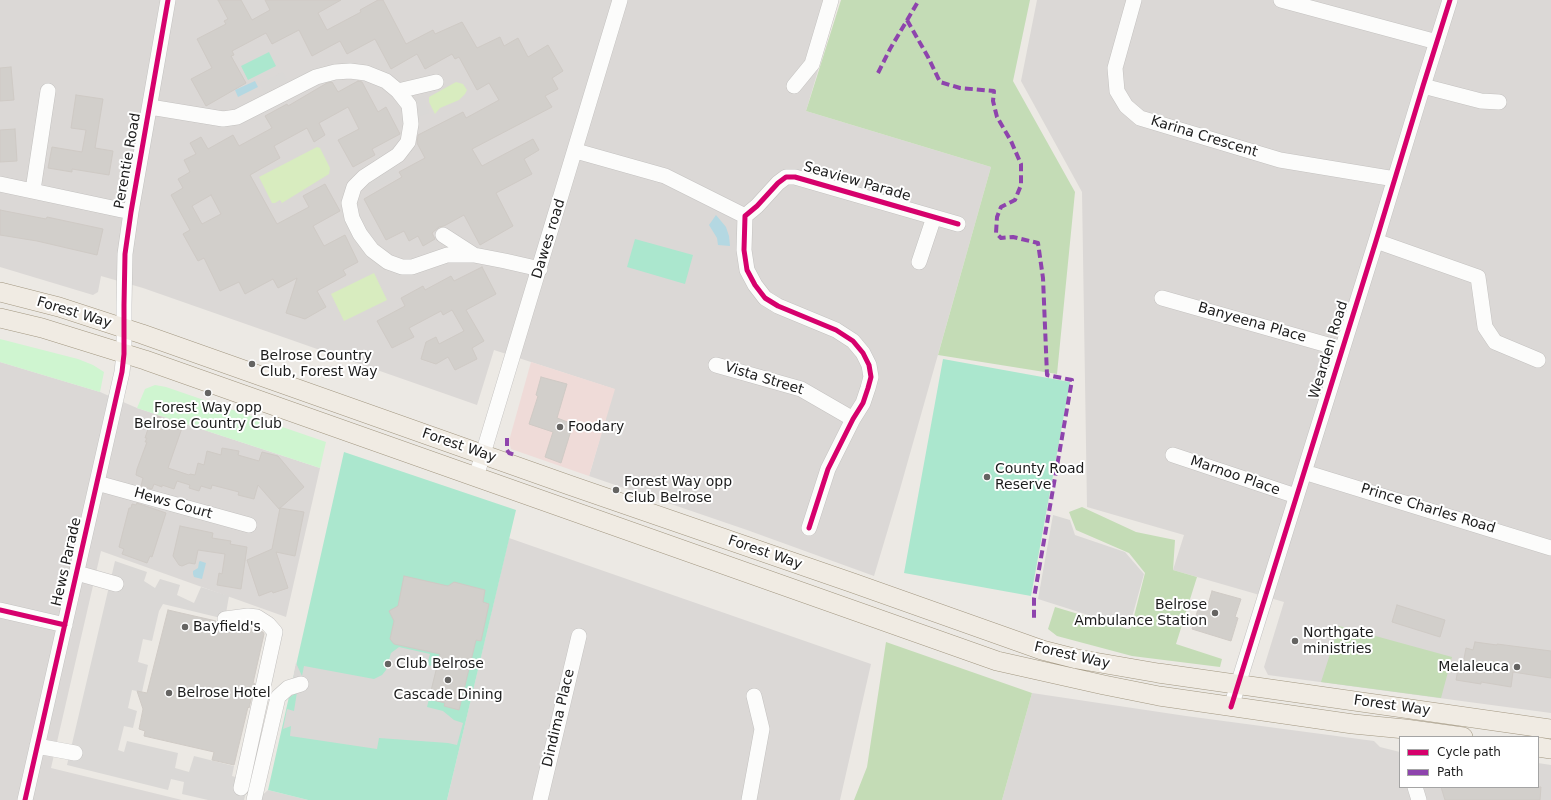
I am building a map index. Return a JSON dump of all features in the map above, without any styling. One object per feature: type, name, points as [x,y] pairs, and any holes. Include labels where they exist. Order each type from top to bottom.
[{"type":"main road","name":"Forest Way","points":[[0,292],[59,307],[124,328],[1042,650],[1077,659],[1238,685],[1551,729]]},
{"type":"main road","name":"Forest Way","points":[[0,318],[42,328],[124,354],[334,426],[476,478],[997,661],[1104,686],[1159,696],[1405,733],[1448,736]]},
{"type":"main road","points":[[1539,747],[1551,749]]},
{"type":"street","name":"Perentie Road","points":[[124,328],[125,254],[168,0]]},
{"type":"street","name":"Dawes road","points":[[476,478],[576,151],[620,0]]},
{"type":"street","points":[[794,86],[812,64],[831,0]]},
{"type":"street","name":"Karina Crescent","points":[[1134,0],[1115,68],[1116,91],[1126,106],[1140,118],[1280,160],[1395,179]]},
{"type":"street","points":[[1281,0],[1437,42]]},
{"type":"street","name":"Wearden Road","points":[[1231,707],[1450,0]]},
{"type":"street","points":[[150,106],[223,119],[237,117],[316,76],[350,70],[366,73],[386,81],[398,91],[409,105],[411,124],[408,142],[398,155],[364,177],[354,188],[349,202],[352,218],[360,234],[372,250],[388,262],[402,267],[412,267],[447,255],[474,255],[540,269]]},
{"type":"street","points":[[398,91],[436,82]]},
{"type":"street","points":[[1423,86],[1481,101],[1499,102]]},
{"type":"street","points":[[33,190],[48,91]]},
{"type":"street","points":[[576,151],[665,176],[745,216],[744,250],[747,270],[755,285],[765,298],[778,306],[836,330],[853,341],[863,353],[869,365],[871,377],[868,388],[863,403],[852,419],[828,469],[809,528]]},
{"type":"street","name":"Seaview Parade","points":[[745,216],[757,206],[778,183],[786,177],[795,177],[958,224]]},
{"type":"street","points":[[0,184],[131,212]]},
{"type":"street","points":[[919,262],[934,217]]},
{"type":"street","points":[[443,235],[474,255]]},
{"type":"street","points":[[1376,241],[1478,277],[1485,327],[1495,342],[1538,360]]},
{"type":"street","name":"Banyeena Place","points":[[1162,298],[1342,349]]},
{"type":"street","name":"Hews Parade","points":[[25,800],[122,372],[124,328]]},
{"type":"street","name":"Vista Street","points":[[716,365],[801,390],[852,419]]},
{"type":"street","name":"Marnoo Place","points":[[1174,455],[1296,496]]},
{"type":"street","name":"Prince Charles Road","points":[[1304,472],[1551,548]]},
{"type":"street","name":"Hews Court","points":[[97,483],[249,525]]},
{"type":"street","points":[[77,573],[116,584]]},
{"type":"street","points":[[0,610],[65,625]]},
{"type":"street","points":[[225,620],[248,616],[257,617],[268,624],[275,632],[241,788]]},
{"type":"street","name":"Dindima Place","points":[[540,800],[579,636]]},
{"type":"street","points":[[254,800],[278,697],[288,688],[301,684]]},
{"type":"street","points":[[749,800],[762,729],[754,696]]},
{"type":"street","points":[[1405,733],[1407,708]]},
{"type":"street","points":[[37,746],[75,753]]},
{"type":"street","points":[[1416,788],[1419,800]]},
{"type":"shaded area","points":[[0,0],[839,0],[806,111],[991,167],[874,576],[747,530],[589,476],[614,389],[494,350],[477,405],[143,288],[101,276],[98,292],[93,295],[0,267]]},
{"type":"shaded area","points":[[1037,0],[1551,0],[1551,713],[1268,675],[1264,667],[1284,602],[1173,570],[1184,535],[1087,507],[1082,192],[1021,81]]},
{"type":"shaded area","points":[[283,72],[287,81],[264,93],[259,83]]},
{"type":"shaded area","points":[[424,96],[429,113],[417,117],[412,100]]},
{"type":"shaded area","points":[[394,167],[399,177],[369,191],[364,181]]},
{"type":"shaded area","points":[[0,362],[100,392],[137,408],[320,468],[286,617],[101,551],[51,768],[182,800],[0,800]]},
{"type":"shaded area","points":[[531,362],[615,389],[589,476],[511,449],[509,441]]},
{"type":"shaded area","points":[[1053,515],[1070,520],[1075,535],[1125,552],[1144,574],[1129,628],[1038,599]]},
{"type":"shaded area","points":[[509,538],[871,664],[840,800],[447,800]]},
{"type":"shaded area","points":[[115,561],[147,572],[144,581],[155,588],[160,579],[180,585],[177,595],[194,603],[201,587],[229,596],[225,619],[163,604],[159,611],[152,641],[143,639],[138,662],[148,665],[142,692],[132,690],[128,708],[137,711],[133,728],[124,726],[118,750],[124,752],[127,741],[178,753],[175,768],[189,772],[194,756],[234,766],[232,776],[249,781],[244,800],[208,800],[182,794],[184,782],[171,779],[168,790],[67,765]]},
{"type":"shaded area","points":[[399,647],[430,654],[427,665],[437,667],[427,707],[443,711],[454,720],[463,723],[457,745],[379,738],[377,749],[290,736],[291,726],[283,729],[287,709],[294,711],[297,692],[289,698],[296,663],[302,676],[304,666],[374,679],[382,675],[386,670],[391,653]]},
{"type":"shaded area","points":[[1032,693],[1186,716],[1374,741],[1380,747],[1399,752],[1399,788],[1539,788],[1539,763],[1551,765],[1551,800],[1002,800]]},
{"type":"shaded area","points":[[268,790],[308,800],[257,800]]},
{"type":"green space","points":[[841,0],[1030,0],[1013,81],[1075,192],[1057,374],[938,355],[991,167],[806,111]]},
{"type":"green space","points":[[269,52],[276,66],[248,80],[241,66]]},
{"type":"green space","points":[[456,82],[463,84],[467,90],[465,94],[459,100],[440,108],[435,114],[429,102],[429,97]]},
{"type":"green space","points":[[317,147],[320,148],[330,168],[329,174],[282,203],[280,200],[272,203],[259,177]]},
{"type":"green space","points":[[635,239],[693,255],[685,284],[627,267]]},
{"type":"green space","points":[[374,273],[387,300],[344,321],[331,294]]},
{"type":"green space","points":[[0,339],[78,359],[93,365],[104,372],[100,392],[0,362]]},
{"type":"green space","name":"County Road Reserve","points":[[943,359],[1070,382],[1031,596],[904,573]]},
{"type":"green space","points":[[155,385],[166,387],[326,442],[320,468],[137,408],[145,389]]},
{"type":"green space","name":"Club Belrose","points":[[344,452],[516,510],[447,800],[308,800],[268,790]]},
{"type":"green space","points":[[1082,507],[1136,532],[1175,540],[1173,570],[1197,577],[1176,644],[1222,659],[1220,667],[1132,656],[1057,636],[1048,629],[1055,607],[1128,629],[1131,628],[1145,573],[1129,553],[1076,530],[1069,512]]},
{"type":"green space","points":[[1339,626],[1452,657],[1441,698],[1321,682]]},
{"type":"green space","points":[[886,642],[1032,693],[1002,800],[854,800],[867,767]]},
{"type":"water","points":[[255,81],[258,87],[238,97],[235,90]]},
{"type":"water","points":[[716,215],[726,227],[730,246],[718,245],[717,238],[709,225]]},
{"type":"water","points":[[200,561],[206,563],[202,579],[194,577],[193,574],[193,571],[198,568]]},
{"type":"building","points":[[218,0],[241,0],[252,20],[270,10],[265,0],[341,0],[318,13],[327,30],[361,12],[360,10],[378,0],[383,0],[406,44],[433,30],[435,34],[462,22],[477,48],[500,37],[504,46],[518,38],[528,57],[548,45],[563,71],[552,78],[558,89],[545,96],[552,107],[472,149],[482,166],[533,139],[539,150],[524,159],[532,174],[496,193],[513,226],[480,245],[464,215],[444,226],[439,227],[432,233],[435,239],[423,246],[418,236],[409,241],[404,231],[386,240],[364,199],[402,177],[399,172],[425,158],[417,143],[418,135],[463,112],[466,118],[499,100],[489,83],[477,90],[459,57],[455,59],[452,54],[425,69],[417,54],[391,69],[375,39],[347,54],[340,41],[312,56],[299,30],[272,44],[266,33],[232,51],[234,55],[231,56],[246,83],[206,106],[191,79],[212,68],[197,39],[226,24],[224,21],[228,19]]},
{"type":"building","points":[[11,67],[14,100],[0,101],[0,68]]},
{"type":"building","points":[[358,81],[362,82],[378,112],[386,107],[400,134],[372,149],[375,155],[353,167],[338,140],[359,129],[348,107],[319,123],[325,135],[314,142],[307,128],[274,146],[280,158],[250,175],[277,224],[309,207],[303,196],[325,184],[340,211],[313,226],[324,246],[345,235],[358,262],[343,270],[346,275],[317,291],[326,307],[305,319],[286,313],[297,278],[278,288],[273,279],[245,294],[239,282],[220,291],[204,258],[198,261],[183,234],[190,230],[171,195],[183,188],[178,179],[190,172],[184,160],[196,154],[190,143],[201,137],[208,149],[233,135],[239,146],[272,128],[265,116],[287,104],[288,106],[327,83],[332,82],[338,92]],"holes":[[[211,195],[221,214],[202,224],[192,206]]]},
{"type":"building","points":[[76,95],[103,99],[95,148],[113,151],[109,175],[72,169],[72,172],[48,168],[52,147],[82,152],[86,130],[71,128]]},
{"type":"building","points":[[15,129],[17,161],[0,162],[0,130]]},
{"type":"building","points":[[0,210],[46,219],[47,217],[103,229],[97,255],[37,241],[0,235]]},
{"type":"building","points":[[482,267],[496,294],[466,310],[484,341],[472,348],[477,359],[455,370],[448,357],[436,364],[421,359],[426,342],[436,337],[439,344],[464,331],[452,310],[443,315],[441,311],[409,328],[414,337],[392,348],[377,321],[405,306],[401,298],[423,286],[425,290],[451,276],[454,281]]},
{"type":"building","points":[[541,377],[567,384],[557,418],[573,424],[561,463],[545,457],[553,432],[529,424],[538,396],[536,395]]},
{"type":"building","points":[[157,416],[183,425],[168,468],[189,475],[195,475],[198,463],[204,465],[207,451],[221,455],[222,448],[239,451],[238,455],[259,461],[262,452],[278,456],[304,487],[279,509],[258,485],[254,499],[238,495],[239,492],[212,485],[211,489],[201,486],[199,491],[189,488],[190,485],[177,481],[174,489],[154,484],[152,489],[141,486],[143,478],[136,475],[137,469],[147,442],[145,442],[147,438],[145,438],[150,423],[153,421],[156,422]]},
{"type":"building","points":[[137,503],[166,513],[152,557],[150,556],[147,563],[122,554],[124,549],[119,547],[129,508],[131,508],[132,504],[136,505]]},
{"type":"building","points":[[280,508],[304,512],[295,556],[276,552],[288,588],[273,593],[272,591],[259,596],[247,560],[272,549]]},
{"type":"building","points":[[180,526],[213,533],[212,538],[231,541],[230,544],[247,547],[241,589],[217,585],[219,573],[222,574],[225,554],[198,550],[195,564],[189,563],[182,566],[179,565],[173,556]]},
{"type":"building","points":[[404,576],[448,586],[454,582],[485,590],[483,602],[489,604],[481,641],[476,640],[459,710],[444,706],[445,703],[429,699],[440,654],[394,644],[390,639],[394,621],[389,611],[398,606]]},
{"type":"building","name":"Belrose Ambulance Station","points":[[1212,591],[1241,599],[1235,617],[1238,618],[1231,641],[1192,629],[1199,606],[1207,608]]},
{"type":"building","points":[[1397,605],[1445,620],[1440,637],[1392,622]]},
{"type":"building","points":[[168,610],[216,621],[218,625],[222,627],[239,626],[263,632],[264,634],[253,683],[255,684],[234,765],[212,760],[214,752],[144,736],[145,731],[139,729],[143,709],[137,691],[147,693]]},
{"type":"building","points":[[1475,642],[1551,651],[1551,678],[1513,672],[1511,687],[1456,680],[1459,664],[1463,664],[1466,648],[1473,650]]},
{"type":"building","points":[[1541,787],[1540,800],[1445,800],[1441,788]]},
{"type":"marked path","points":[[878,73],[890,49],[919,0]]},
{"type":"marked path","points":[[907,20],[940,82],[960,88],[994,91],[993,101],[997,117],[1011,141],[1021,164],[1021,185],[1015,200],[1001,207],[997,217],[996,233],[1001,238],[1013,237],[1038,243],[1043,278],[1047,375],[1072,380],[1034,598],[1034,620]]},
{"type":"marked path","points":[[507,438],[507,450],[509,453],[515,455]]},
{"type":"cycle path","points":[[25,800],[122,372],[124,354],[125,254],[168,0]]},
{"type":"cycle path","points":[[1231,707],[1450,0]]},
{"type":"cycle path","points":[[809,528],[828,469],[853,419],[863,403],[871,377],[869,365],[863,353],[853,341],[836,330],[778,306],[765,298],[755,285],[747,270],[744,250],[745,216],[757,206],[778,183],[786,177],[795,177],[958,224]]},
{"type":"cycle path","points":[[0,610],[65,625]]},
{"type":"place","name":"Belrose Country Club, Forest Way","points":[[252,364]]},
{"type":"place","name":"Forest Way opp Belrose Country Club","points":[[208,393]]},
{"type":"place","name":"Foodary","points":[[560,427]]},
{"type":"place","name":"County Road Reserve","points":[[987,477]]},
{"type":"place","name":"Forest Way opp Club Belrose","points":[[616,490]]},
{"type":"place","name":"Belrose Ambulance Station","points":[[1215,613]]},
{"type":"place","name":"Bayfield's","points":[[185,627]]},
{"type":"place","name":"Northgate ministries","points":[[1295,641]]},
{"type":"place","name":"Club Belrose","points":[[388,664]]},
{"type":"place","name":"Melaleuca","points":[[1517,667]]},
{"type":"place","name":"Cascade Dining","points":[[448,680]]},
{"type":"place","name":"Belrose Hotel","points":[[169,693]]}]
